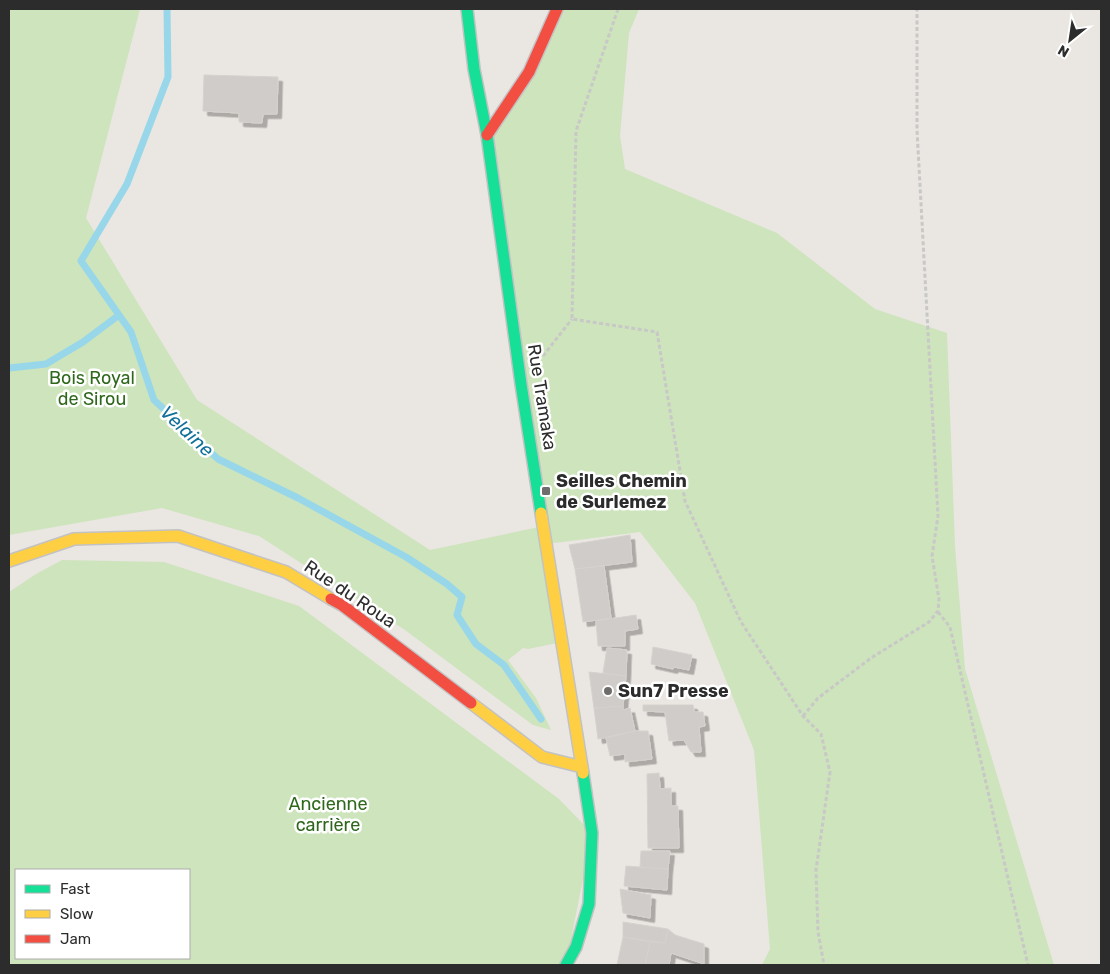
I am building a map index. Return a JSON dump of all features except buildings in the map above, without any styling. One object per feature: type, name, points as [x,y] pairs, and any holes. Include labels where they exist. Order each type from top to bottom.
[{"type":"main road","name":"Rue Tramaka","points":[[467,9],[474,69],[487,135],[521,384],[592,833],[589,904],[576,947],[566,965]]},
{"type":"main road","points":[[487,135],[529,72],[557,9]]},
{"type":"main road","name":"Rue du Roua","points":[[9,562],[74,539],[178,536],[286,572],[342,605],[542,756],[582,768]]},
{"type":"path","points":[[521,384],[572,319],[576,131],[618,9]]},
{"type":"path","points":[[803,716],[818,698],[871,658],[929,622],[938,612],[940,599],[932,556],[938,516],[917,130],[917,9]]},
{"type":"path","points":[[572,319],[656,332],[685,501],[741,622],[803,716],[821,734],[830,772],[816,870],[818,932],[824,965]]},
{"type":"path","points":[[938,612],[950,627],[1028,965]]},
{"type":"green space","name":"Bois Royal de Sirou","points":[[9,9],[140,9],[86,218],[197,400],[430,550],[544,526],[487,135],[557,9],[639,9],[629,33],[620,136],[625,169],[777,233],[875,309],[947,333],[955,546],[965,669],[1054,965],[762,965],[770,949],[754,750],[695,603],[640,532],[547,544],[562,642],[528,649],[523,648],[508,660],[536,698],[551,730],[533,725],[405,630],[259,536],[162,508],[9,535]]},
{"type":"green space","name":"Ancienne carrière","points":[[62,560],[164,562],[299,606],[559,799],[592,833],[566,965],[9,965],[9,592]]},
{"type":"waterway","name":"Velaine","points":[[167,9],[168,77],[127,184],[81,261],[131,332],[154,400],[218,459],[298,498],[406,557],[447,584],[462,597],[457,615],[476,644],[504,665],[541,719]]},
{"type":"waterway","points":[[9,368],[46,364],[83,342],[119,315]]},
{"type":"traffic: fast","points":[[467,9],[474,69],[487,135],[521,384],[541,513]]},
{"type":"traffic: fast","points":[[566,965],[576,947],[589,904],[592,833],[583,773]]},
{"type":"traffic: slow","points":[[541,513],[583,773]]},
{"type":"traffic: slow","points":[[9,561],[74,539],[178,536],[286,572],[331,599]]},
{"type":"traffic: slow","points":[[471,703],[542,757],[582,767]]},
{"type":"traffic: jam","points":[[487,135],[529,72],[557,9]]},
{"type":"traffic: jam","points":[[331,599],[342,605],[471,703]]},
{"type":"place","name":"Seilles Chemin de Surlemez","points":[[546,491]]},
{"type":"place","name":"Sun7 Presse","points":[[608,691]]}]
